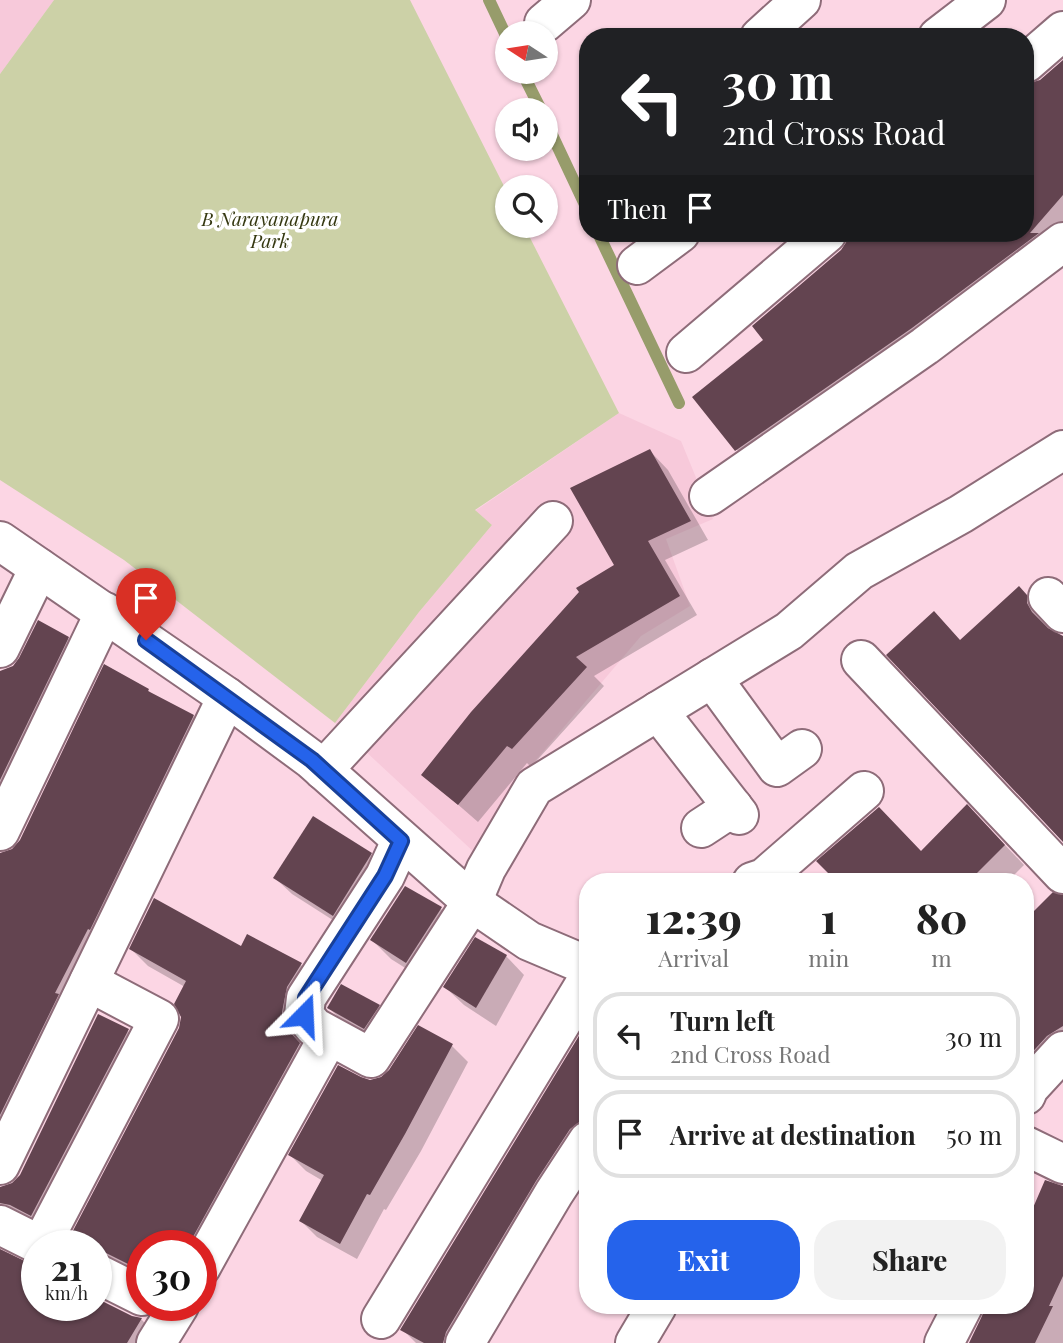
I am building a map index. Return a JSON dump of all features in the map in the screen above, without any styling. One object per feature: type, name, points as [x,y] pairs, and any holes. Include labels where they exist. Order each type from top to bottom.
[{"type":"street","points":[[770,28],[801,0]]},
{"type":"street","points":[[950,28],[986,0]]},
{"type":"street","points":[[1034,56],[1063,31]]},
{"type":"street","points":[[637,265],[668,242]]},
{"type":"street","points":[[686,353],[816,242]]},
{"type":"street","points":[[709,496],[925,346],[1063,242]]},
{"type":"street","points":[[401,841],[385,876],[306,998],[304,1015],[314,1027],[372,1058],[472,902],[486,869],[534,787],[789,631],[859,571],[961,514],[1063,450]]},
{"type":"street","points":[[323,770],[553,521]]},
{"type":"street","points":[[0,541],[227,697],[323,770],[472,902],[529,941],[579,961]]},
{"type":"street","points":[[0,648],[39,568]]},
{"type":"street","points":[[0,831],[105,612]]},
{"type":"street","points":[[862,660],[1063,874]]},
{"type":"street","points":[[712,678],[777,767],[802,749]]},
{"type":"street","points":[[0,1165],[227,697]]},
{"type":"street","points":[[658,711],[736,811],[702,828]]},
{"type":"street","points":[[770,873],[864,790]]},
{"type":"street","points":[[50,1230],[159,1019],[89,982]]},
{"type":"street","points":[[381,1319],[579,993]]},
{"type":"street","points":[[217,1238],[329,1036]]},
{"type":"street","points":[[1034,1082],[1063,1051]]},
{"type":"street","points":[[465,1343],[579,1155]]},
{"type":"street","points":[[0,1225],[21,1236]]},
{"type":"street","points":[[635,1343],[652,1314]]},
{"type":"street","points":[[944,1343],[959,1314]]},
{"type":"shaded area","points":[[0,0],[54,0],[0,74]]},
{"type":"shaded area","points":[[619,413],[681,441],[713,519],[666,539],[690,606],[641,636],[514,786],[476,854],[335,723],[419,612],[492,525],[475,511]]},
{"type":"green space","name":"B Narayanapura Park","points":[[54,0],[410,0],[498,175],[495,175],[495,238],[530,238],[619,413],[475,510],[492,525],[419,612],[335,723],[124,560],[0,480],[0,74]]},
{"type":"building","points":[[1063,60],[1063,195],[1034,228],[1034,82],[1040,80]]},
{"type":"building","points":[[846,242],[1027,242],[912,328],[735,451],[692,397],[763,340],[752,326],[841,250]]},
{"type":"building","points":[[650,449],[691,521],[648,541],[680,596],[576,657],[587,667],[512,749],[507,746],[458,805],[421,775],[471,712],[579,592],[576,588],[614,565],[570,488]]},
{"type":"building","points":[[1019,586],[1027,595],[1027,603],[1032,612],[1048,628],[1063,636],[1063,842],[886,655],[934,611],[960,640]]},
{"type":"building","points":[[38,620],[69,637],[0,780],[0,671],[13,666],[19,658]]},
{"type":"building","points":[[104,664],[194,715],[90,930],[88,929],[55,993],[59,994],[0,1115],[0,853],[12,849],[20,840]]},
{"type":"building","points":[[967,804],[1005,845],[977,873],[828,873],[816,861],[879,807],[921,851]]},
{"type":"building","points":[[313,816],[372,853],[333,916],[273,878]]},
{"type":"building","points":[[405,886],[442,907],[406,963],[370,940]]},
{"type":"building","points":[[1053,892],[1063,895],[1063,1026],[1047,1036],[1034,1050],[1034,911]]},
{"type":"building","points":[[154,898],[241,946],[247,934],[302,963],[287,987],[282,1012],[287,1029],[300,1043],[197,1230],[126,1230],[126,1263],[112,1256],[112,1230],[73,1230],[179,1028],[181,1017],[174,1004],[186,981],[129,949]]},
{"type":"building","points":[[475,937],[507,955],[476,1008],[443,987]]},
{"type":"building","points":[[341,984],[380,1005],[364,1029],[327,1008]]},
{"type":"building","points":[[98,1014],[129,1029],[31,1216],[0,1203],[0,1187],[12,1183],[20,1175]]},
{"type":"building","points":[[418,1025],[453,1044],[405,1134],[370,1195],[367,1194],[340,1244],[299,1221],[324,1175],[288,1155],[338,1065],[370,1080],[381,1077],[389,1070]]},
{"type":"building","points":[[579,1036],[579,1122],[570,1129],[536,1181],[446,1332],[443,1343],[424,1343],[400,1330]]},
{"type":"building","points":[[1045,1180],[1063,1186],[1063,1276],[1049,1306],[1053,1306],[1035,1343],[969,1343],[983,1314],[1034,1314],[1034,1205]]},
{"type":"building","points":[[0,1249],[21,1259],[21,1321],[112,1321],[112,1306],[126,1313],[126,1321],[140,1321],[127,1343],[0,1343]]},
{"type":"waterway","points":[[489,0],[499,21]]},
{"type":"waterway","points":[[528,84],[535,98]]},
{"type":"waterway","points":[[558,147],[579,192]]},
{"type":"waterway","points":[[602,242],[679,403]]},
{"type":"route","points":[[146,640],[312,760],[401,841],[385,876],[306,998],[304,1015]]}]
